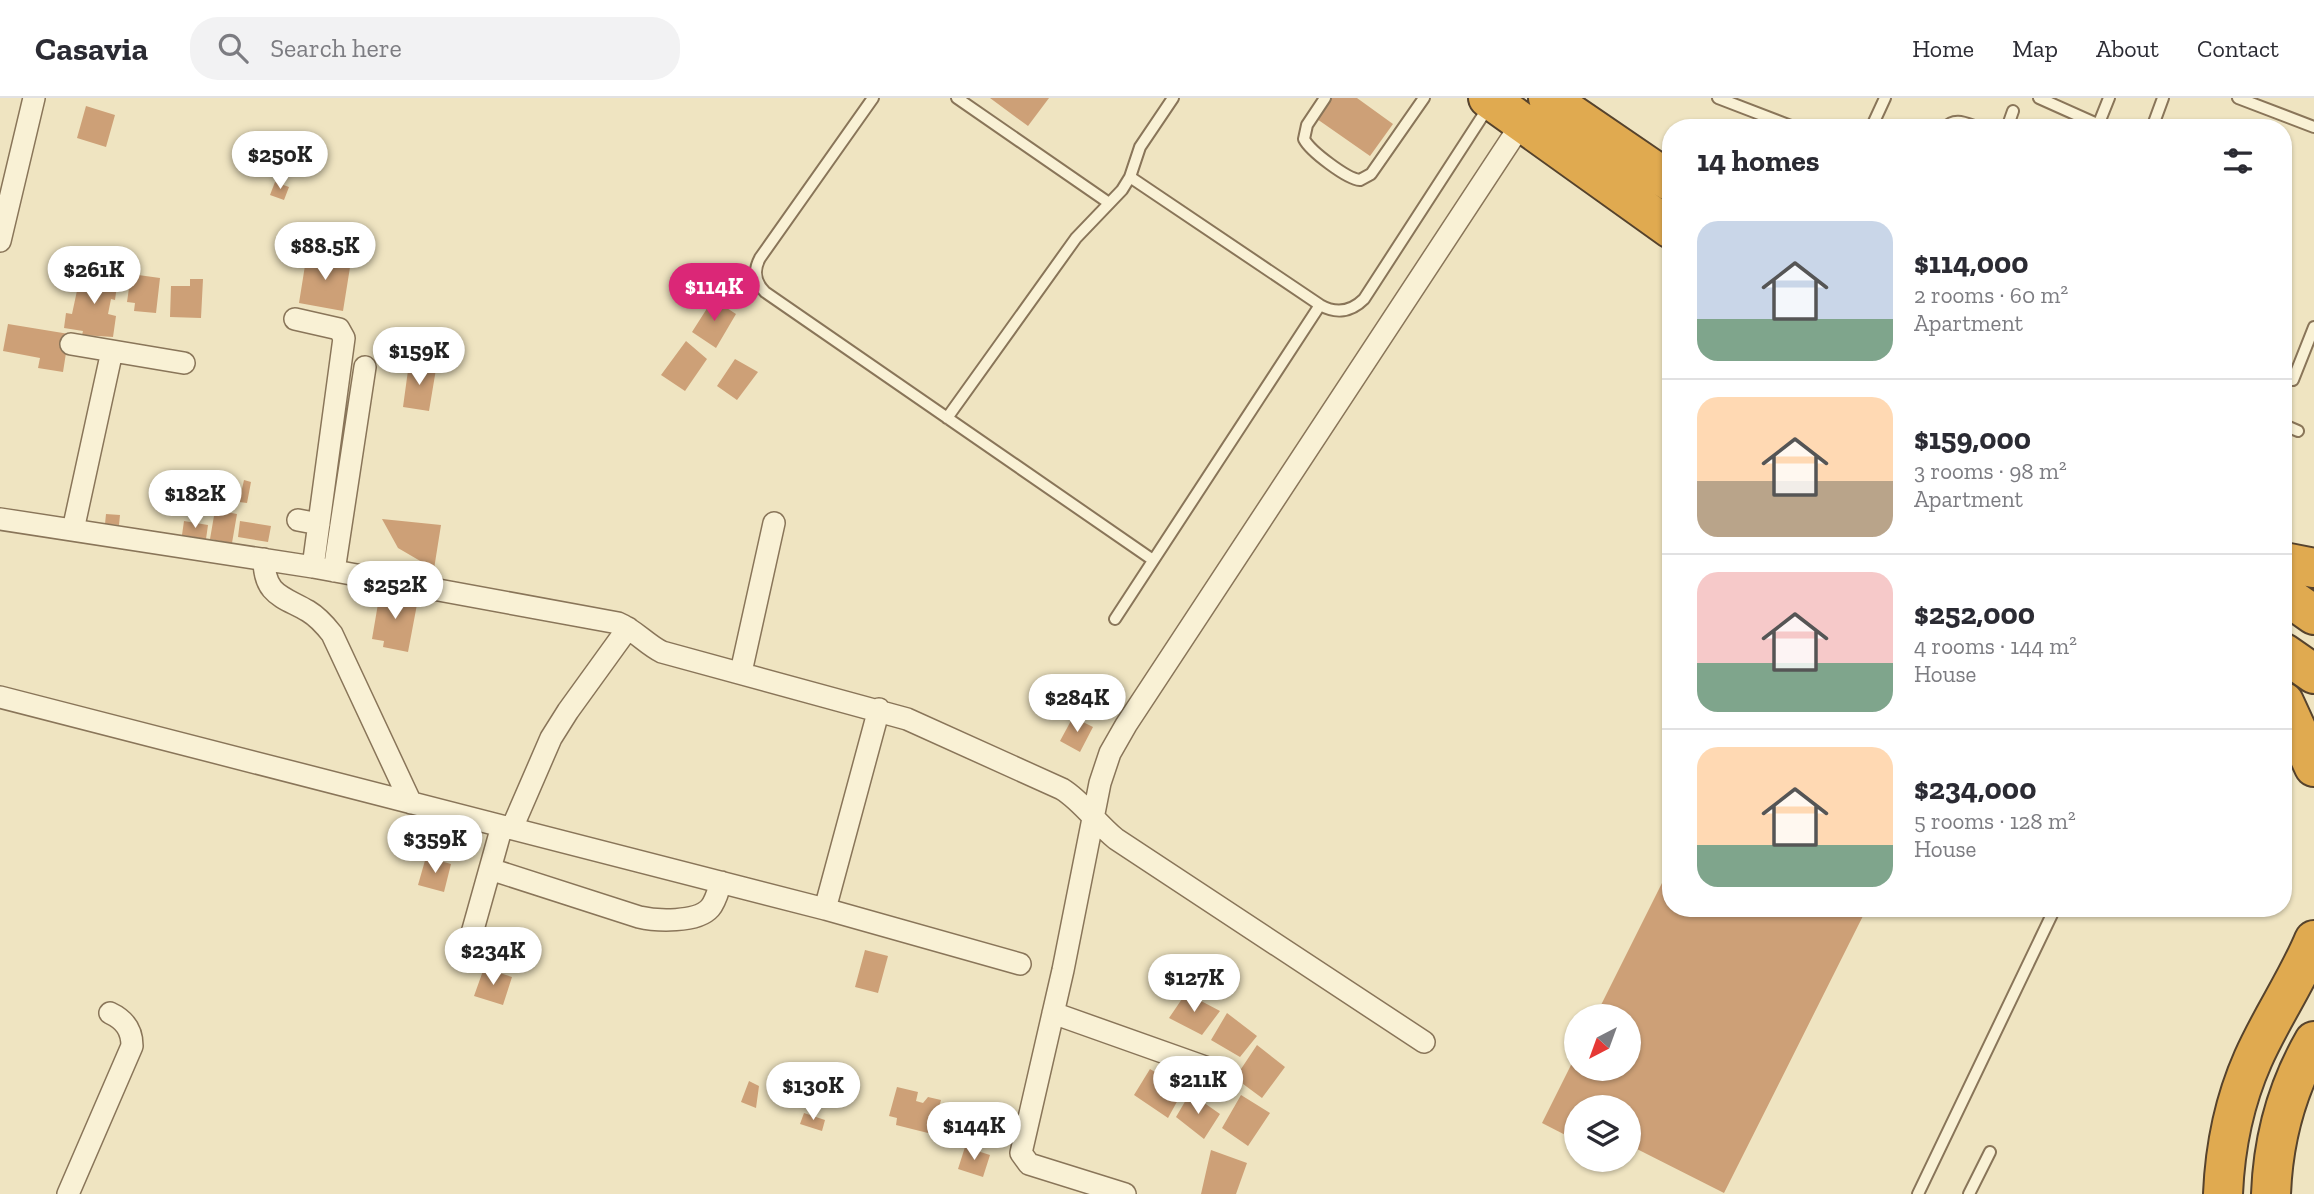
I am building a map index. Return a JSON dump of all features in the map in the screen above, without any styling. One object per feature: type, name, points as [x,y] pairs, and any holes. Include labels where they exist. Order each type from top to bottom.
[{"type":"highway","points":[[1490,99],[1535,110],[1662,177]]},
{"type":"highway","points":[[1535,110],[1662,221]]},
{"type":"highway","points":[[2292,564],[2314,568]]},
{"type":"highway","points":[[2292,600],[2314,615]]},
{"type":"highway","points":[[2292,659],[2314,674]]},
{"type":"highway","points":[[2292,719],[2314,767]]},
{"type":"highway","points":[[2222,1194],[2227,1146],[2242,1086],[2314,940]]},
{"type":"highway","points":[[2271,1194],[2274,1153],[2286,1103],[2314,1041]]},
{"type":"street","points":[[0,241],[34,98]]},
{"type":"street","points":[[1125,1194],[1028,1164],[1022,1158],[1021,1149],[1053,1013],[1104,769],[1117,739],[1535,110]]},
{"type":"street","points":[[295,319],[339,329],[344,338],[319,524],[324,569]]},
{"type":"street","points":[[71,344],[184,363]]},
{"type":"street","points":[[73,530],[112,351]]},
{"type":"street","points":[[324,569],[365,366]]},
{"type":"street","points":[[0,519],[324,569],[604,621],[628,628],[663,652],[879,709],[926,726],[1074,796],[1116,839],[1424,1042]]},
{"type":"street","points":[[298,520],[319,524]]},
{"type":"street","points":[[741,673],[774,523]]},
{"type":"street","points":[[264,559],[264,573],[273,590],[281,598],[317,617],[332,635],[411,803]]},
{"type":"street","points":[[467,951],[490,869],[507,827],[555,732],[628,628]]},
{"type":"street","points":[[0,698],[825,909],[1020,964]]},
{"type":"street","points":[[825,909],[879,709]]},
{"type":"street","points":[[490,869],[639,917],[662,921],[706,912],[715,900],[721,882]]},
{"type":"street","points":[[68,1194],[132,1046],[132,1038],[125,1023],[110,1013]]},
{"type":"street","points":[[1053,1013],[1205,1067]]},
{"type":"lane","points":[[873,98],[760,258],[756,278],[765,292],[1153,561]]},
{"type":"lane","points":[[957,98],[1109,203]]},
{"type":"lane","points":[[947,418],[1076,238],[1122,190],[1130,177],[1140,148],[1174,98]]},
{"type":"lane","points":[[1325,98],[1305,129],[1304,139],[1312,150],[1355,180],[1371,174],[1424,98]]},
{"type":"lane","points":[[1718,98],[1773,119]]},
{"type":"lane","points":[[1875,119],[1885,98]]},
{"type":"lane","points":[[2039,98],[2084,119]]},
{"type":"lane","points":[[2103,119],[2109,98]]},
{"type":"lane","points":[[2155,119],[2163,98]]},
{"type":"lane","points":[[2238,98],[2314,127]]},
{"type":"lane","points":[[1130,177],[1320,305],[1337,311],[1346,310],[1364,299],[1490,99]]},
{"type":"lane","points":[[2010,119],[2013,111]]},
{"type":"lane","points":[[1115,619],[1320,305]]},
{"type":"lane","points":[[2293,380],[2314,327]]},
{"type":"lane","points":[[2292,428],[2298,431]]},
{"type":"lane","points":[[1918,1194],[2051,917]]},
{"type":"lane","points":[[1969,1194],[1990,1152]]},
{"type":"building","points":[[990,98],[1049,98],[1028,126]]},
{"type":"building","points":[[1331,98],[1357,98],[1393,124],[1370,156],[1317,119]]},
{"type":"building","points":[[86,106],[115,115],[106,147],[77,138]]},
{"type":"building","points":[[275,182],[289,187],[284,200],[270,195]]},
{"type":"building","points":[[307,253],[351,261],[343,311],[299,303]]},
{"type":"building","points":[[81,272],[118,278],[115,300],[111,299],[108,314],[116,316],[113,337],[82,335],[83,331],[64,328],[66,313],[72,314]]},
{"type":"building","points":[[131,274],[160,278],[156,313],[134,311],[135,303],[127,302]]},
{"type":"building","points":[[190,279],[203,279],[201,318],[170,317],[171,286],[190,286]]},
{"type":"building","points":[[713,299],[736,314],[716,348],[692,332]]},
{"type":"building","points":[[8,324],[69,334],[63,372],[38,368],[40,358],[3,351]]},
{"type":"building","points":[[686,341],[707,359],[685,391],[661,375]]},
{"type":"building","points":[[735,359],[758,372],[737,400],[717,386]]},
{"type":"building","points":[[409,363],[436,369],[429,411],[403,407]]},
{"type":"building","points":[[244,480],[251,482],[247,503],[239,502]]},
{"type":"building","points":[[215,510],[237,514],[232,543],[210,539]]},
{"type":"building","points":[[106,514],[120,515],[119,525],[105,524]]},
{"type":"building","points":[[382,519],[441,525],[434,569],[398,548]]},
{"type":"building","points":[[184,521],[208,525],[206,539],[182,535]]},
{"type":"building","points":[[240,521],[271,526],[268,542],[238,537]]},
{"type":"building","points":[[380,592],[418,599],[408,652],[383,647],[384,641],[372,639]]},
{"type":"building","points":[[1073,717],[1093,727],[1080,752],[1060,741]]},
{"type":"building","points":[[426,857],[451,864],[444,892],[418,885]]},
{"type":"building","points":[[1662,883],[1662,917],[1862,917],[1724,1193],[1641,1151],[1641,1095],[1564,1095],[1564,1134],[1542,1123],[1564,1079],[1564,1082],[1642,1082],[1642,1004],[1602,1004]]},
{"type":"building","points":[[865,950],[888,956],[878,993],[855,987]]},
{"type":"building","points":[[484,968],[512,977],[503,1005],[474,996]]},
{"type":"building","points":[[1186,993],[1220,1011],[1202,1035],[1169,1018]]},
{"type":"building","points":[[1227,1013],[1257,1036],[1240,1057],[1211,1040]]},
{"type":"building","points":[[1257,1045],[1285,1067],[1262,1098],[1235,1078]]},
{"type":"building","points":[[1150,1069],[1184,1089],[1168,1118],[1134,1095]]},
{"type":"building","points":[[749,1081],[759,1086],[756,1108],[741,1102]]},
{"type":"building","points":[[897,1087],[918,1092],[916,1101],[923,1103],[928,1097],[941,1100],[932,1134],[896,1125],[897,1118],[889,1116]]},
{"type":"building","points":[[1190,1093],[1220,1114],[1204,1139],[1176,1117]]},
{"type":"building","points":[[1241,1095],[1270,1113],[1248,1146],[1222,1128]]},
{"type":"building","points":[[804,1113],[825,1120],[822,1131],[800,1124]]},
{"type":"building","points":[[965,1147],[990,1155],[983,1177],[958,1169]]},
{"type":"building","points":[[1211,1150],[1247,1163],[1236,1194],[1201,1194]]}]
